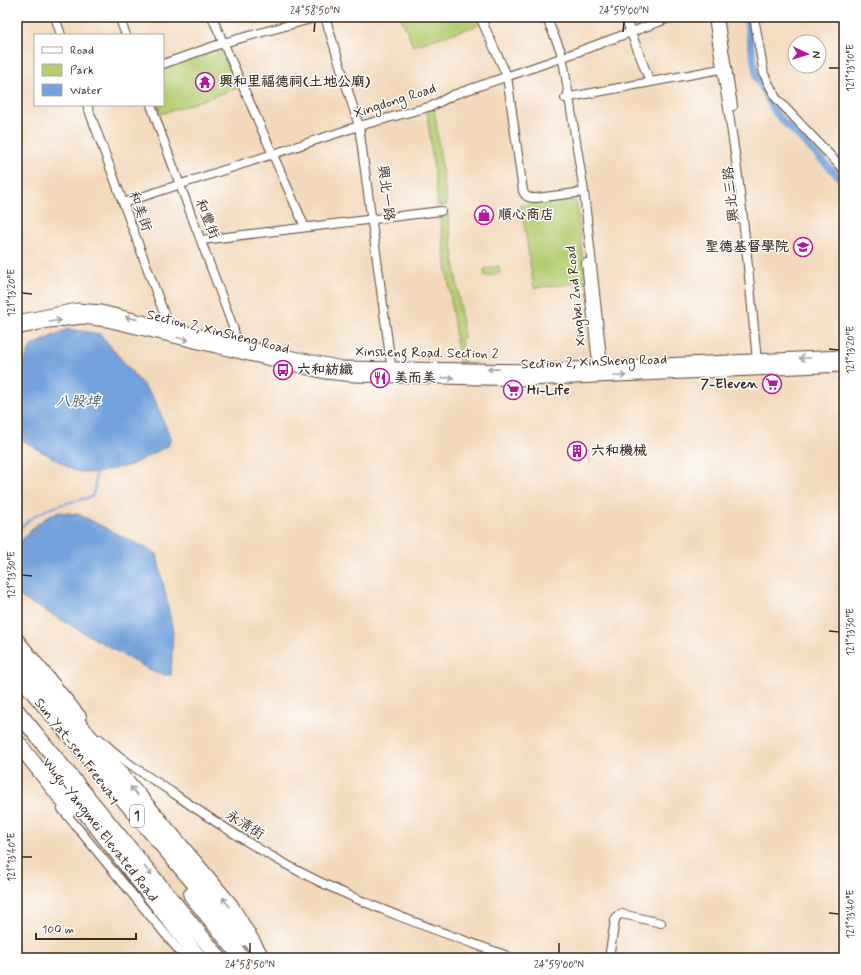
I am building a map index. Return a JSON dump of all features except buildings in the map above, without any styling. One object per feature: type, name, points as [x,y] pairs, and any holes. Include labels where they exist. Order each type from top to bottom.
[{"type":"highway","points":[[17,650],[230,905],[262,958]]},
{"type":"highway","name":"Sun Yat-sen Freeway","points":[[17,674],[242,958]]},
{"type":"highway","name":"1","points":[[17,674],[258,958]]},
{"type":"highway","name":"Sun Yat-sen Freeway","points":[[17,711],[219,958]]},
{"type":"highway","name":"Wugu-Yangmei Elevated Road","points":[[17,721],[194,957]]},
{"type":"highway","points":[[17,742],[117,868],[194,957]]},
{"type":"main road","name":"Xinsheng Road. Section 2","points":[[17,321],[77,309],[101,310],[274,353],[342,367],[394,371]]},
{"type":"main road","name":"Section 2, XinSheng Road","points":[[17,329],[49,322],[83,318],[107,321],[325,373],[354,376],[394,371],[528,380],[600,371],[760,363],[844,366]]},
{"type":"main road","points":[[760,363],[844,356]]},
{"type":"street","points":[[55,17],[61,34]]},
{"type":"street","points":[[119,17],[126,34]]},
{"type":"street","points":[[212,17],[274,154],[305,227]]},
{"type":"street","points":[[164,59],[300,17]]},
{"type":"street","points":[[164,64],[222,40],[318,17]]},
{"type":"street","points":[[325,17],[362,126]]},
{"type":"street","points":[[330,17],[362,126]]},
{"type":"street","points":[[480,17],[507,76],[522,191],[530,198],[581,192]]},
{"type":"street","name":"Xingbei 2nd Road","points":[[540,17],[560,58]]},
{"type":"street","name":"Xingbei 2nd Road","points":[[546,17],[560,49],[560,58],[581,192],[600,371]]},
{"type":"street","points":[[625,17],[650,82]]},
{"type":"street","name":"Xingdong Road","points":[[123,203],[362,126],[432,106],[453,95],[631,33],[672,17]]},
{"type":"street","points":[[567,98],[724,68],[713,17]]},
{"type":"street","name":"興北三路","points":[[719,17],[724,68],[739,144],[760,363]]},
{"type":"street","points":[[754,17],[764,74],[776,98],[844,170]]},
{"type":"street","name":"和美街","points":[[87,106],[169,327]]},
{"type":"street","name":"和豐街","points":[[150,106],[179,184],[202,240],[234,330],[236,343]]},
{"type":"street","name":"興北一路","points":[[362,126],[394,371]]},
{"type":"street","points":[[202,240],[441,211]]},
{"type":"street","name":"永清街","points":[[17,636],[57,684],[97,736],[110,749],[218,824],[256,848],[316,880],[362,901],[446,934],[513,958]]},
{"type":"street","points":[[17,754],[194,957]]},
{"type":"street","points":[[609,958],[615,920],[617,916],[622,914],[661,923]]},
{"type":"green space","points":[[252,17],[287,17],[255,25]]},
{"type":"green space","points":[[401,17],[475,17],[479,25],[413,46]]},
{"type":"green space","points":[[218,48],[222,51],[238,88],[161,114],[157,106],[164,106],[164,67]]},
{"type":"green space","points":[[434,108],[447,205],[438,206],[427,111]]},
{"type":"green space","points":[[572,199],[577,204],[585,282],[534,288],[521,205]]},
{"type":"green space","points":[[448,214],[464,338],[461,339],[465,362],[459,363],[440,216]]},
{"type":"green space","points":[[499,266],[500,274],[485,276],[484,269]]},
{"type":"water","name":"八股埤","points":[[68,329],[100,334],[154,398],[171,439],[168,446],[131,465],[96,473],[75,471],[17,437],[17,378],[31,346]]},
{"type":"water","points":[[59,512],[78,514],[157,554],[173,631],[171,675],[157,674],[17,595],[17,546],[41,521]]},
{"type":"waterway","points":[[746,17],[757,78],[776,114],[844,182]]},
{"type":"waterway","points":[[17,532],[32,517],[41,512],[92,497],[95,489],[96,473]]},
{"type":"place","name":"興和里福德祠(土地公廟)","points":[[205,82]]},
{"type":"place","name":"順心商店","points":[[484,215]]},
{"type":"place","name":"聖德基督學院","points":[[803,247]]},
{"type":"place","name":"六和紡織","points":[[283,370]]},
{"type":"place","name":"美而美","points":[[380,378]]},
{"type":"place","name":"7-Eleven","points":[[772,384]]},
{"type":"place","name":"Hi-Life","points":[[513,390]]},
{"type":"place","name":"六和機械","points":[[577,451]]}]
